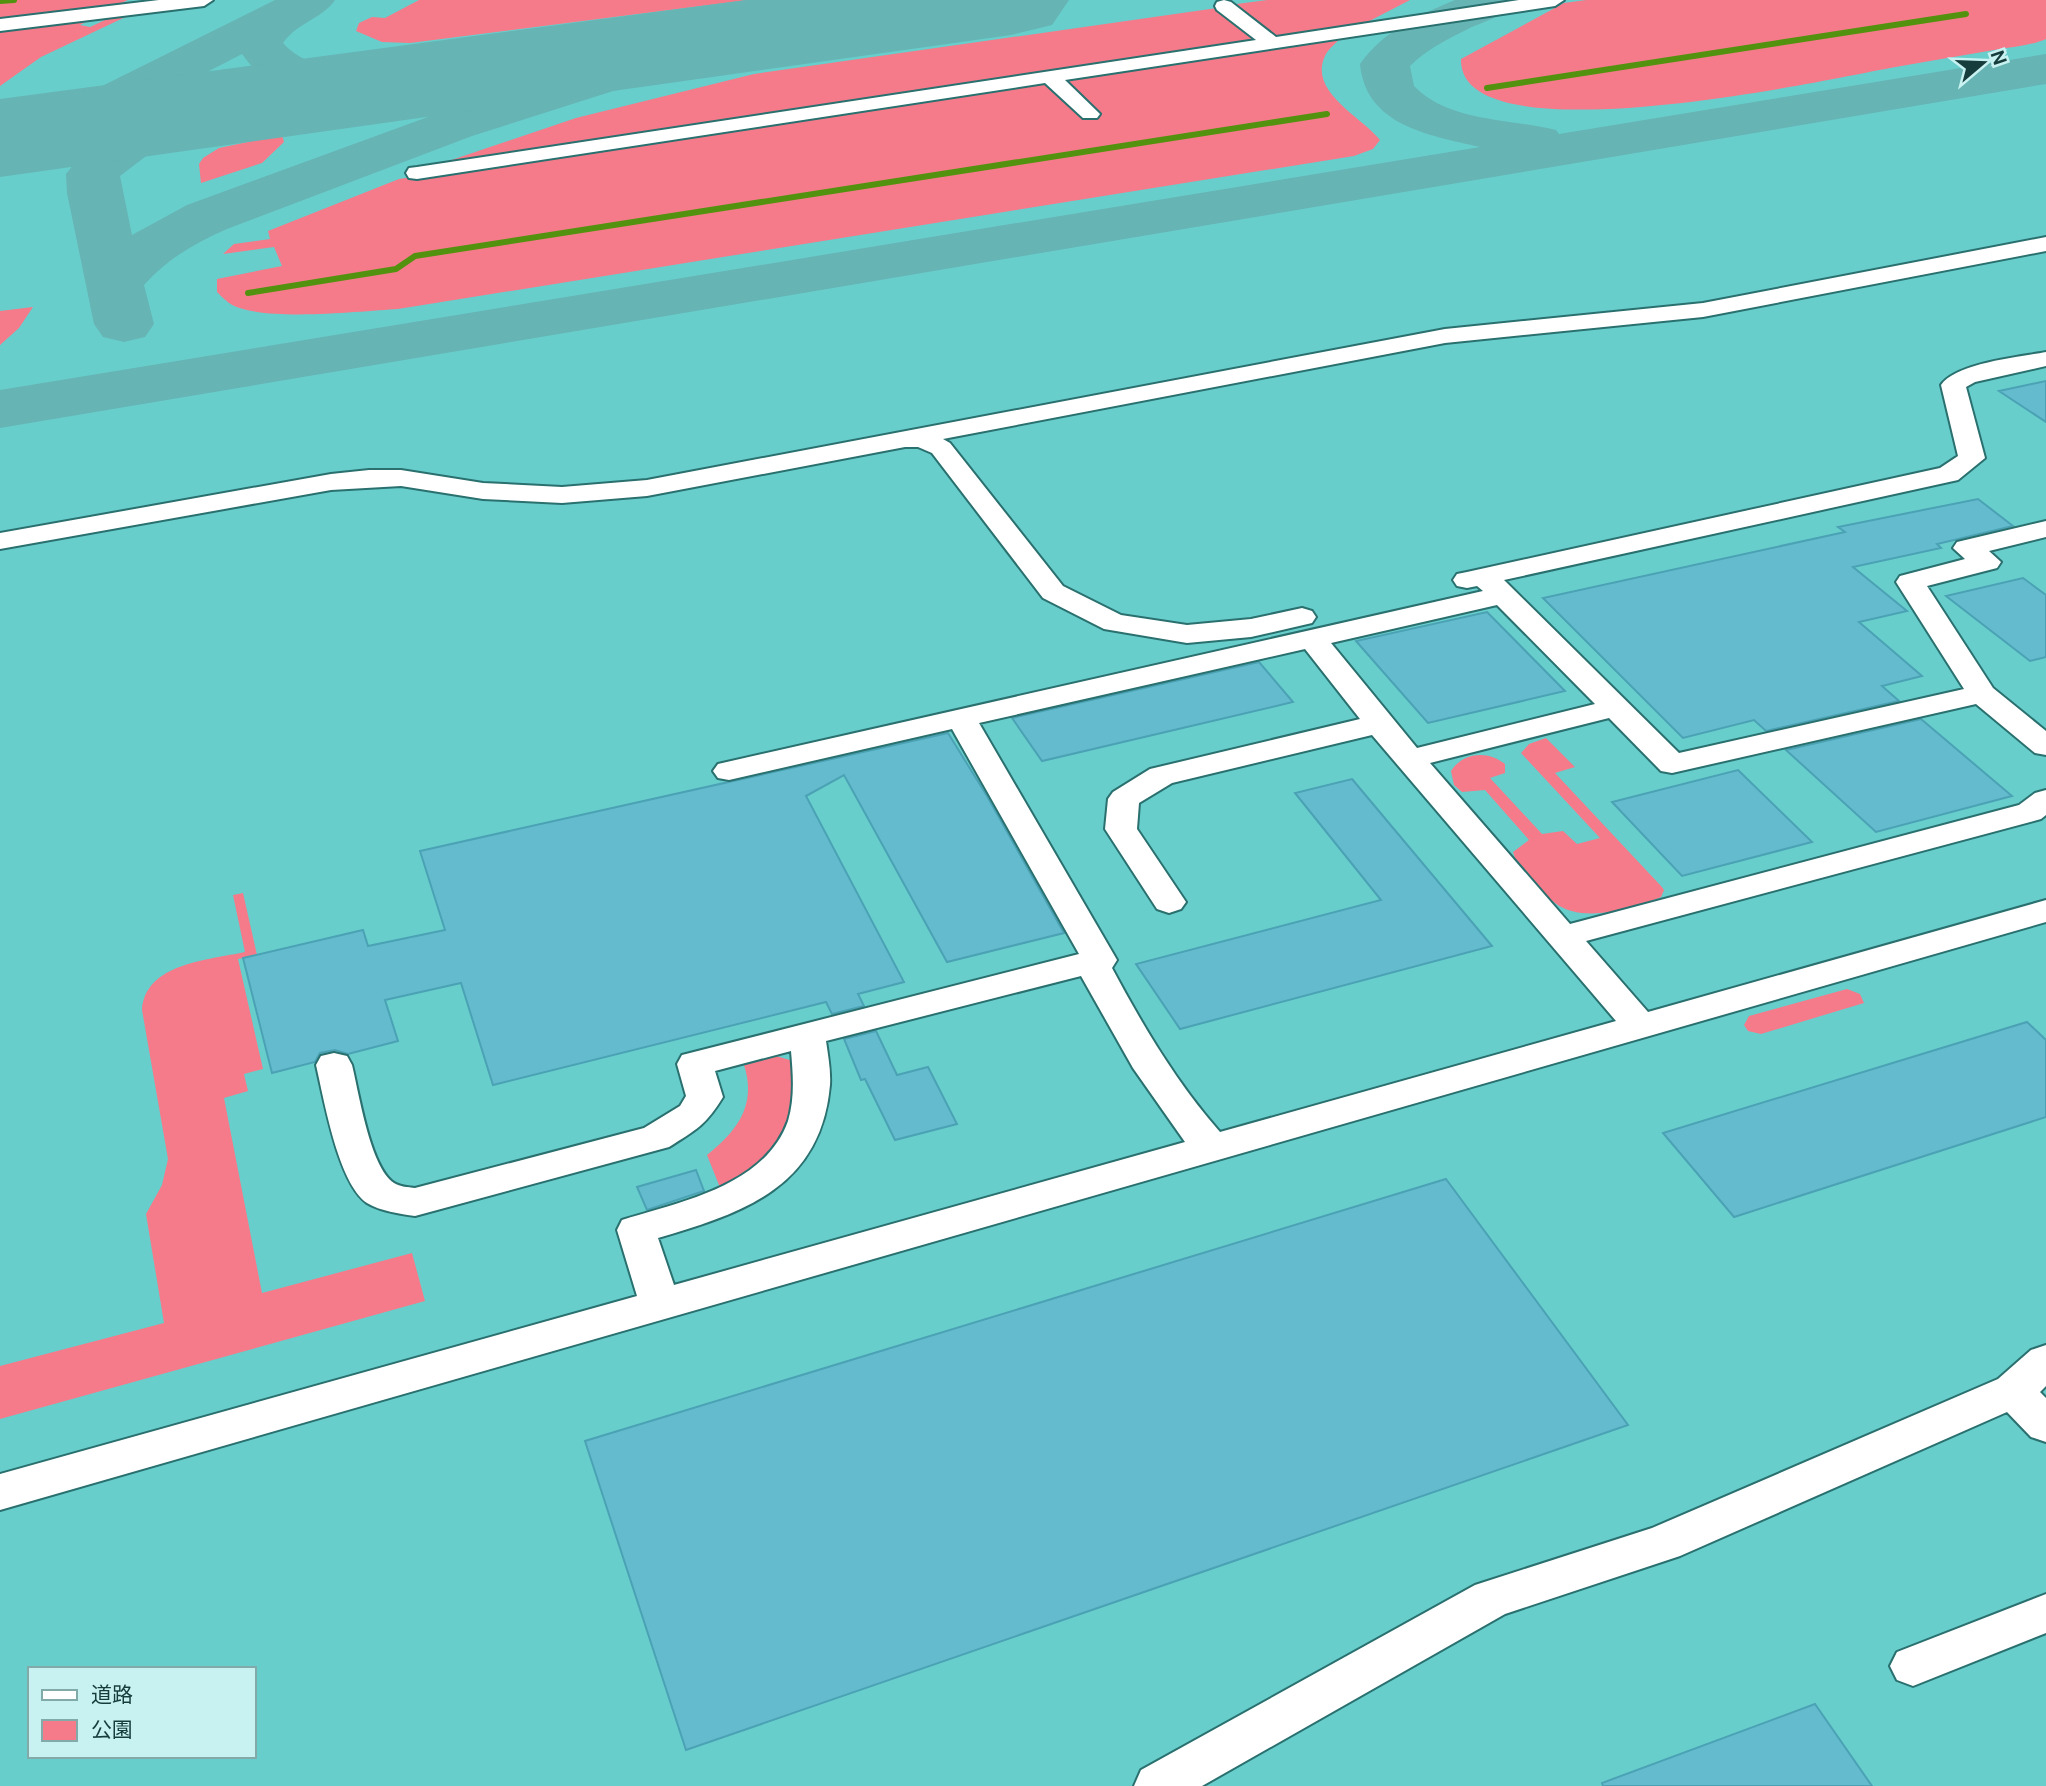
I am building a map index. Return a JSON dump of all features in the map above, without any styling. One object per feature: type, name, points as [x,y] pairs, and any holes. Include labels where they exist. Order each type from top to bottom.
[{"type":"lane","points":[[0,25],[204,0]]},
{"type":"lane","points":[[418,173],[1555,0]]},
{"type":"lane","points":[[1224,6],[1274,44]]},
{"type":"lane","points":[[1051,78],[1090,114]]},
{"type":"lane","points":[[0,541],[331,482],[369,478],[401,478],[524,494],[606,493],[647,488],[1444,337],[1703,310],[2046,244]]},
{"type":"lane","points":[[729,771],[1312,638],[1493,586],[1948,474],[1972,458],[1953,385],[1967,376],[2046,359]]},
{"type":"lane","points":[[906,439],[923,439],[941,447],[1053,592],[1114,623],[1187,634],[1251,628],[1493,586]]},
{"type":"lane","points":[[2045,745],[1982,694],[1910,582],[1987,562],[1967,548],[2046,529]]},
{"type":"lane","points":[[1493,586],[1672,764],[1982,694]]},
{"type":"lane","points":[[1312,638],[1380,724],[1640,1026]]},
{"type":"lane","points":[[1410,759],[1615,708]]},
{"type":"lane","points":[[334,1065],[363,1174],[376,1191],[392,1198],[415,1202],[656,1138],[693,1115],[705,1097],[695,1064],[1100,960],[1024,832],[961,718]]},
{"type":"lane","points":[[1169,902],[1121,829],[1124,799],[1161,776],[1380,724]]},
{"type":"lane","points":[[1562,937],[1686,900],[1866,857],[2030,811],[2046,800]]},
{"type":"lane","points":[[0,1492],[2046,911]]},
{"type":"lane","points":[[1091,962],[1124,1022],[1185,1119],[1212,1148]]},
{"type":"lane","points":[[660,1305],[636,1230],[701,1212],[740,1196],[766,1180],[785,1162],[808,1116],[814,1077],[808,1035]]},
{"type":"lane","points":[[1158,1786],[1491,1600],[1664,1543],[2013,1391],[2046,1361]]},
{"type":"lane","points":[[2013,1391],[2046,1425]]},
{"type":"lane","points":[[1913,1666],[2046,1613]]},
{"type":"shaded area","points":[[0,0],[2046,0],[2046,1786],[0,1786]]},
{"type":"green space","points":[[0,0],[128,0],[108,9],[0,23]]},
{"type":"green space","points":[[419,0],[748,0],[410,43],[382,42],[356,31],[359,23],[372,17],[385,18]]},
{"type":"green space","points":[[1267,0],[1410,0],[1356,28],[1277,40],[1229,5]]},
{"type":"green space","points":[[1586,0],[2046,0],[2046,39],[2027,45],[1798,86],[1652,106],[1580,110],[1518,105],[1476,89],[1461,59],[1564,3]]},
{"type":"green space","points":[[1217,8],[1261,40],[422,170],[576,118],[754,74]]},
{"type":"green space","points":[[138,11],[41,57],[0,86],[0,28],[97,16],[80,25],[90,27],[120,13]]},
{"type":"green space","points":[[1344,35],[1325,56],[1322,69],[1324,81],[1339,103],[1380,140],[1373,149],[1354,156],[398,309],[311,314],[263,313],[229,303],[217,292],[217,279],[282,266],[274,247],[223,254],[234,244],[270,239],[268,231],[399,179]]},
{"type":"green space","points":[[282,135],[284,142],[262,163],[201,183],[199,164],[203,158],[219,148]]},
{"type":"green space","points":[[33,307],[19,328],[0,345],[0,311]]},
{"type":"green space","points":[[1546,738],[1575,767],[1555,773],[1661,886],[1664,890],[1661,897],[1607,912],[1579,913],[1566,909],[1555,903],[1539,887],[1515,858],[1513,852],[1529,840],[1485,790],[1462,792],[1454,785],[1451,771],[1462,760],[1476,755],[1491,757],[1505,764],[1505,773],[1490,778],[1542,834],[1563,831],[1577,844],[1600,838],[1521,753],[1529,744]]},
{"type":"green space","points":[[243,893],[257,955],[238,959],[263,1069],[244,1074],[248,1091],[224,1098],[262,1293],[412,1253],[425,1301],[0,1419],[0,1366],[164,1323],[146,1214],[162,1185],[168,1159],[142,1010],[146,994],[154,982],[166,973],[197,961],[245,952],[233,895]]},
{"type":"green space","points":[[1847,989],[1860,994],[1864,1003],[1761,1034],[1748,1031],[1744,1025],[1749,1016]]},
{"type":"green space","points":[[776,1056],[793,1061],[796,1071],[794,1093],[784,1130],[759,1163],[721,1190],[707,1155],[727,1136],[742,1116],[748,1093],[744,1065]]},
{"type":"building","points":[[2046,381],[2046,422],[1999,391]]},
{"type":"building","points":[[1978,499],[2013,526],[1937,544],[1941,548],[1853,567],[1907,611],[1859,622],[1922,676],[1882,686],[1899,701],[1766,731],[1754,720],[1683,738],[1543,598],[1845,532],[1838,527]]},
{"type":"building","points":[[2023,578],[2046,595],[2046,657],[2030,661],[1946,596]]},
{"type":"building","points":[[1487,612],[1565,691],[1428,723],[1356,641]]},
{"type":"building","points":[[1259,662],[1293,702],[1042,761],[1012,718]]},
{"type":"building","points":[[1921,719],[2012,796],[1876,832],[1786,750]]},
{"type":"building","points":[[948,733],[987,796],[1064,933],[947,962],[844,775],[806,796],[904,982],[858,994],[864,1006],[832,1014],[826,1002],[493,1085],[461,983],[385,1000],[398,1041],[348,1054],[335,1050],[320,1053],[315,1062],[272,1073],[243,958],[363,930],[368,946],[445,930],[420,851]]},
{"type":"building","points":[[1738,770],[1812,842],[1682,876],[1612,802]]},
{"type":"building","points":[[1352,779],[1492,946],[1180,1029],[1136,964],[1381,900],[1295,793]]},
{"type":"building","points":[[2027,1022],[2046,1040],[2046,1117],[1734,1217],[1663,1133]]},
{"type":"building","points":[[876,1031],[897,1075],[928,1067],[957,1124],[895,1140],[865,1079],[861,1080],[844,1039]]},
{"type":"building","points":[[696,1170],[704,1191],[647,1210],[637,1187]]},
{"type":"building","points":[[1446,1179],[1628,1425],[686,1750],[585,1441]]},
{"type":"building","points":[[1815,1704],[1872,1786],[1603,1786],[1602,1783]]},
{"type":"waterway","points":[[0,1],[14,0]]},
{"type":"waterway","points":[[1487,88],[1966,14]]},
{"type":"waterway","points":[[248,293],[396,269],[415,256],[1327,114]]},
{"type":"taxiway","points":[[289,12],[312,0]]},
{"type":"taxiway","points":[[1494,0],[1435,27],[1406,44],[1385,64],[1389,85],[1401,102],[1436,120],[1481,132],[1538,141]]},
{"type":"taxiway","points":[[289,12],[293,9]]},
{"type":"taxiway","points":[[38,133],[96,109],[289,12]]},
{"type":"taxiway","points":[[289,12],[276,20],[259,43],[269,56],[297,74],[383,86]]},
{"type":"taxiway","points":[[115,284],[133,262],[155,244],[207,217],[454,125],[728,39]]},
{"type":"taxiway","points":[[0,409],[2046,69]]},
{"type":"taxiway","points":[[115,284],[94,193],[93,174],[103,162],[126,144],[152,129],[195,111]]},
{"type":"taxiway","points":[[115,284],[124,324]]},
{"type":"runway","points":[[0,138],[1011,0]]}]
